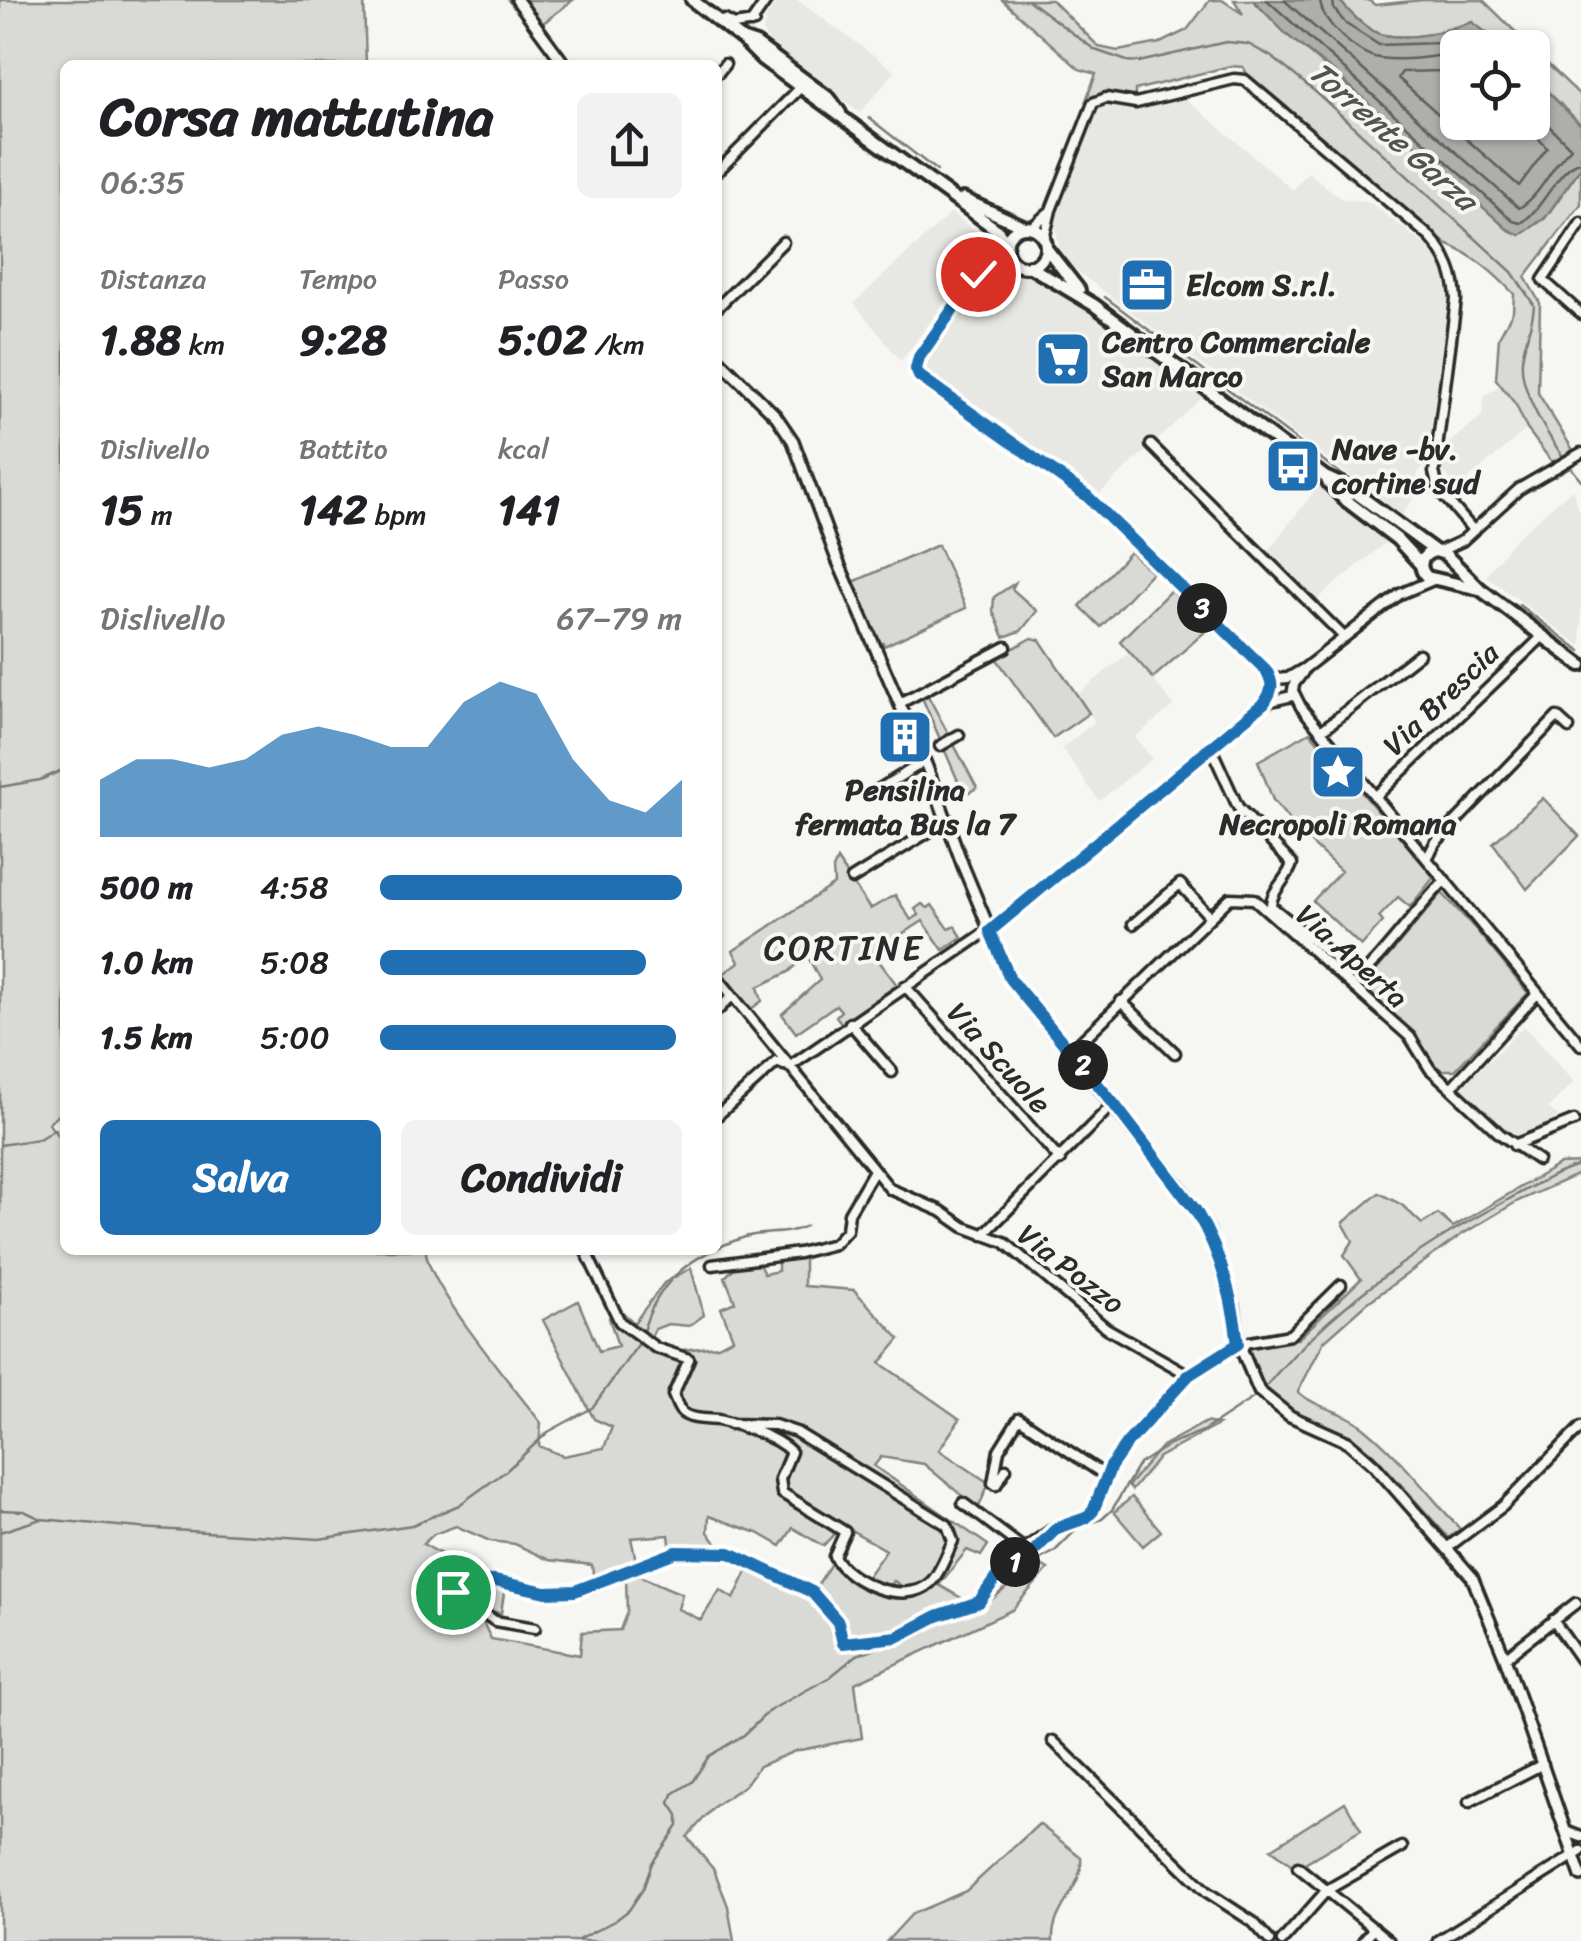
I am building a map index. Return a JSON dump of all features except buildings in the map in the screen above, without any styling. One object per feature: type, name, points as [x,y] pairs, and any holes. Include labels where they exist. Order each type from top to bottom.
[{"type":"main road","name":"Via Brescia","points":[[695,0],[762,60],[997,230],[1014,262],[1029,266],[1094,305],[1324,477],[1348,488],[1443,555],[1480,589],[1581,665]]},
{"type":"main road","name":"Via Brescia","points":[[743,40],[756,44],[830,99],[840,113]]},
{"type":"main road","name":"Via Brescia","points":[[944,191],[1028,228],[1045,243],[1070,281],[1094,305]]},
{"type":"main road","points":[[1007,245],[1016,230],[1028,228]]},
{"type":"main road","points":[[1029,266],[1041,260],[1045,243]]},
{"type":"main road","name":"Via Brescia","points":[[1324,477],[1342,498],[1398,539],[1424,575],[1480,589]]},
{"type":"main road","points":[[1421,566],[1425,555],[1443,555],[1449,571],[1436,580]]},
{"type":"street","points":[[517,0],[561,60]]},
{"type":"street","points":[[695,0],[734,25],[754,22]]},
{"type":"street","points":[[733,32],[754,22],[767,0]]},
{"type":"street","points":[[754,22],[756,44]]},
{"type":"street","points":[[722,68],[725,64]]},
{"type":"street","points":[[1045,243],[1051,210],[1093,103],[1106,98],[1136,103],[1234,79],[1245,80],[1430,238],[1446,258],[1456,300],[1434,472],[1438,489],[1474,530]]},
{"type":"street","points":[[722,167],[800,88]]},
{"type":"street","points":[[1028,228],[1051,210]]},
{"type":"street","points":[[1581,222],[1543,280],[1581,314]]},
{"type":"street","points":[[722,303],[783,242]]},
{"type":"street","points":[[1007,245],[983,268],[919,357],[919,376],[1087,496],[1266,670],[1322,731],[1581,1045]]},
{"type":"street","points":[[983,268],[1002,260],[1014,262]]},
{"type":"street","points":[[722,363],[776,416],[793,441],[836,557],[924,761],[1010,979],[1114,1104],[1208,1230],[1234,1308],[1238,1344],[1256,1387],[1290,1416],[1348,1442],[1374,1465],[1472,1577],[1578,1853],[1581,1876]]},
{"type":"street","points":[[1151,445],[1344,637]]},
{"type":"street","points":[[1443,555],[1518,489],[1578,455]]},
{"type":"street","points":[[1417,586],[1421,566]]},
{"type":"street","points":[[722,1110],[777,1062],[788,1066],[990,931],[1344,637],[1400,594],[1436,580]]},
{"type":"street","name":"Via Brescia","points":[[1375,797],[1542,637]]},
{"type":"street","points":[[887,706],[1006,647]]},
{"type":"street","points":[[1322,731],[1420,654]]},
{"type":"street","points":[[1427,859],[1435,844],[1557,717],[1568,728]]},
{"type":"street","points":[[940,746],[958,734]]},
{"type":"street","name":"Via Aperta","points":[[1211,748],[1238,807],[1292,864],[1270,906],[1344,967],[1357,973],[1366,971],[1444,880]]},
{"type":"street","points":[[878,790],[924,761]]},
{"type":"street","points":[[852,879],[935,828],[949,824]]},
{"type":"street","points":[[1419,849],[1435,844]]},
{"type":"street","points":[[1133,924],[1180,884],[1210,917]]},
{"type":"street","name":"Via Aperta","points":[[1071,1051],[1230,898],[1254,899],[1410,1038],[1430,1069],[1514,1145],[1538,1160]]},
{"type":"street","name":"Via Pozzo","points":[[722,983],[890,1190],[1004,1242],[1106,1328],[1189,1375]]},
{"type":"street","name":"Via Scuole","points":[[904,986],[1060,1160]]},
{"type":"street","points":[[1451,1088],[1538,994]]},
{"type":"street","points":[[722,1006],[732,996]]},
{"type":"street","points":[[1122,1001],[1175,1053]]},
{"type":"street","points":[[850,1023],[892,1072]]},
{"type":"street","name":"Via Scuole","points":[[982,1234],[1114,1104]]},
{"type":"street","points":[[1514,1145],[1574,1122]]},
{"type":"street","points":[[712,1265],[834,1244],[847,1230],[849,1213],[873,1172]]},
{"type":"street","points":[[586,1255],[620,1322],[656,1348],[689,1359],[673,1395],[680,1410],[689,1417],[730,1424],[775,1425],[796,1432],[947,1525],[953,1541],[930,1582],[908,1592],[872,1586],[840,1566],[834,1556],[845,1532],[782,1493],[780,1479],[792,1452],[784,1444],[730,1424]]},
{"type":"street","points":[[963,1503],[1024,1549],[1050,1529],[1086,1518],[1127,1443],[1189,1375],[1238,1344],[1290,1336],[1341,1285]]},
{"type":"street","points":[[1006,1469],[996,1485],[993,1483],[998,1450],[1019,1418],[1106,1476]]},
{"type":"street","points":[[1448,1547],[1503,1506],[1581,1427]]},
{"type":"street","points":[[535,1628],[496,1620],[453,1592],[452,1584],[455,1580],[495,1581],[546,1592],[575,1591],[676,1552],[730,1553],[812,1592],[838,1622],[842,1642],[846,1644],[897,1637],[937,1616],[979,1602],[1000,1572],[1029,1556],[1057,1528]]},
{"type":"street","points":[[1505,1658],[1576,1603]]},
{"type":"street","points":[[1553,1620],[1581,1660]]},
{"type":"street","points":[[1052,1741],[1207,1892],[1253,1922],[1270,1941]]},
{"type":"street","points":[[1469,1802],[1543,1764]]},
{"type":"street","points":[[1568,1832],[1581,1837]]},
{"type":"street","points":[[1282,1941],[1327,1890],[1402,1848]]},
{"type":"street","points":[[1438,1941],[1578,1853]]},
{"type":"street","points":[[1298,1867],[1389,1941]]},
{"type":"street","points":[[1363,1941],[1374,1928]]},
{"type":"shaded area","points":[[0,0],[364,0],[366,60],[60,60],[60,1113],[48,1123],[60,1136],[60,1255],[427,1255],[456,1311],[541,1423],[539,1446],[563,1456],[604,1448],[612,1427],[594,1419],[543,1320],[578,1301],[599,1351],[618,1346],[609,1318],[612,1314],[635,1337],[684,1361],[671,1390],[683,1416],[775,1443],[790,1454],[778,1481],[780,1491],[838,1530],[823,1546],[793,1528],[781,1546],[758,1533],[709,1516],[708,1532],[716,1543],[714,1551],[671,1551],[669,1535],[631,1538],[636,1561],[594,1582],[592,1565],[549,1560],[515,1544],[490,1541],[456,1526],[434,1534],[423,1544],[479,1575],[479,1580],[454,1579],[447,1588],[448,1594],[480,1616],[491,1639],[580,1655],[582,1632],[620,1630],[627,1612],[626,1577],[636,1571],[637,1575],[682,1594],[678,1609],[701,1620],[720,1590],[734,1599],[750,1565],[808,1595],[812,1593],[837,1622],[842,1646],[890,1639],[883,1644],[920,1632],[939,1618],[980,1604],[1004,1575],[1032,1559],[1048,1569],[1012,1610],[855,1683],[862,1738],[795,1751],[759,1766],[745,1785],[715,1806],[687,1837],[714,1870],[728,1906],[734,1941],[0,1941]]},
{"type":"shaded area","points":[[508,0],[573,0],[533,31]]},
{"type":"shaded area","points":[[778,0],[797,0],[895,71],[860,113],[767,40],[763,31],[766,18]]},
{"type":"shaded area","points":[[1002,0],[1052,0],[1099,47],[1118,51],[1160,43],[1187,30],[1210,0],[1222,0],[1243,14],[1234,0],[1253,0],[1507,229],[1520,235],[1545,218],[1581,167],[1581,204],[1525,277],[1540,303],[1538,393],[1573,450],[1552,462],[1496,379],[1499,337],[1513,311],[1514,294],[1483,265],[1446,244],[1249,77],[1243,67],[1230,66],[1135,90],[1135,98],[1103,94],[1085,103],[1096,74],[1079,69]]},
{"type":"shaded area","points":[[1339,0],[1368,0],[1375,5],[1483,0],[1514,30],[1482,30],[1472,22],[1440,32],[1395,37],[1378,33]]},
{"type":"shaded area","points":[[1550,66],[1581,96],[1581,125],[1550,94]]},
{"type":"shaded area","points":[[1186,99],[1293,190],[1308,172],[1342,199],[1368,201],[1433,251],[1443,267],[1449,302],[1426,462],[1417,475],[1421,487],[1402,515],[1061,259],[1055,222],[1096,110],[1106,105],[1131,110]]},
{"type":"shaded area","points":[[951,213],[988,240],[961,263],[969,270],[901,361],[854,303]]},
{"type":"shaded area","points":[[1003,268],[1037,274],[1203,397],[1097,496],[921,364],[988,275]]},
{"type":"shaded area","points":[[1500,385],[1516,405],[1527,429],[1458,488],[1442,470],[1441,450],[1482,416],[1484,397]]},
{"type":"shaded area","points":[[1319,485],[1391,538],[1313,603],[1265,555]]},
{"type":"shaded area","points":[[1572,489],[1581,515],[1581,646],[1486,576],[1512,542]]},
{"type":"shaded area","points":[[938,545],[966,608],[884,646],[878,645],[851,583]]},
{"type":"shaded area","points":[[1130,552],[1152,572],[1101,627],[1080,606]]},
{"type":"shaded area","points":[[1015,583],[1012,589],[1037,611],[1021,631],[1004,637],[993,611],[994,597]]},
{"type":"shaded area","points":[[1171,590],[1208,629],[1153,678],[1120,641]]},
{"type":"shaded area","points":[[1032,638],[1040,640],[1089,713],[1053,738],[996,658]]},
{"type":"shaded area","points":[[1130,652],[1174,705],[1135,737],[1152,759],[1099,801],[1062,748],[1095,722],[1078,694]]},
{"type":"shaded area","points":[[926,692],[977,788],[964,795],[921,695]]},
{"type":"shaded area","points":[[1310,732],[1434,877],[1410,907],[1398,897],[1379,917],[1383,922],[1361,946],[1313,901],[1341,871],[1299,832],[1273,800],[1258,761]]},
{"type":"shaded area","points":[[1543,798],[1579,836],[1527,889],[1493,843]]},
{"type":"shaded area","points":[[837,860],[870,909],[895,895],[911,920],[919,915],[915,909],[922,904],[928,908],[932,905],[949,929],[955,926],[962,937],[943,950],[923,921],[873,953],[897,985],[842,1024],[836,1016],[841,1011],[836,1005],[796,1033],[782,1014],[820,980],[807,955],[789,972],[758,987],[762,1001],[751,1009],[722,982],[722,975],[739,962],[733,951],[834,884]]},
{"type":"shaded area","points":[[1442,893],[1528,993],[1455,1070],[1442,1070],[1434,1065],[1414,1034],[1359,982],[1376,971]]},
{"type":"shaded area","points":[[1524,1026],[1574,1082],[1548,1108],[1559,1117],[1514,1141],[1458,1091]]},
{"type":"shaded area","points":[[1581,1163],[1581,1173],[1518,1201],[1461,1235],[1367,1303],[1324,1341],[1298,1392],[1354,1420],[1375,1436],[1460,1529],[1449,1538],[1372,1453],[1349,1435],[1298,1414],[1265,1389],[1247,1343],[1298,1339],[1361,1279],[1344,1255],[1353,1241],[1343,1223],[1379,1193],[1402,1205],[1422,1224],[1438,1214],[1453,1227],[1560,1164]]},
{"type":"shaded area","points":[[804,1249],[804,1286],[854,1290],[900,1339],[880,1363],[960,1419],[939,1450],[989,1483],[978,1509],[924,1464],[881,1457],[874,1466],[988,1545],[981,1556],[967,1550],[939,1585],[968,1602],[896,1636],[845,1642],[839,1621],[814,1591],[831,1563],[850,1578],[910,1595],[931,1585],[956,1538],[948,1524],[806,1435],[776,1423],[730,1422],[689,1415],[680,1403],[679,1391],[690,1364],[674,1351],[718,1346],[733,1338],[721,1308],[735,1302],[725,1277],[742,1260],[756,1258],[764,1274],[778,1271],[778,1258]]},
{"type":"shaded area","points":[[691,1268],[704,1315],[689,1326],[668,1324],[655,1329],[650,1339],[656,1346],[621,1320],[618,1308],[634,1323],[664,1283]]},
{"type":"shaded area","points":[[1206,1422],[1218,1425],[1159,1457],[1132,1490],[1128,1486],[1162,1446]]},
{"type":"shaded area","points":[[737,1426],[787,1431],[944,1525],[951,1541],[930,1578],[906,1589],[894,1581],[890,1586],[864,1581],[886,1550],[784,1492],[781,1488],[793,1450]]},
{"type":"shaded area","points":[[1132,1497],[1161,1531],[1143,1546],[1114,1512]]},
{"type":"shaded area","points":[[505,1586],[501,1613],[471,1601],[456,1587]]},
{"type":"shaded area","points":[[1345,1802],[1361,1830],[1296,1868],[1271,1849]]},
{"type":"shaded area","points":[[1039,1824],[1081,1857],[1078,1879],[1057,1918],[1053,1941],[887,1941],[912,1914],[966,1891]]},
{"type":"water","points":[[1253,0],[1339,0],[1371,30],[1384,35],[1406,37],[1440,31],[1440,140],[1550,140],[1550,94],[1581,125],[1581,167],[1545,218],[1520,235],[1507,229],[1335,73],[1287,35]]},
{"type":"water","points":[[1472,22],[1482,30],[1443,30]]},
{"type":"waterway","name":"Torrente Garza","points":[[1028,0],[1095,50],[1127,61],[1139,62],[1226,42],[1248,44],[1272,57],[1318,94],[1512,272],[1534,305],[1522,360],[1527,390],[1551,439],[1581,480]]},
{"type":"waterway","points":[[1319,93],[1335,73]]},
{"type":"waterway","points":[[869,118],[937,171]]},
{"type":"waterway","points":[[1105,297],[1368,494]]},
{"type":"waterway","points":[[1519,605],[1581,651]]},
{"type":"waterway","points":[[0,787],[40,780],[60,771]]},
{"type":"waterway","points":[[0,1145],[39,1139],[55,1129]]},
{"type":"waterway","points":[[1262,1391],[1314,1335],[1405,1262],[1523,1191],[1581,1165]]},
{"type":"waterway","points":[[722,1247],[745,1237],[806,1226]]},
{"type":"waterway","points":[[642,1335],[667,1284],[704,1255]]},
{"type":"waterway","points":[[0,1510],[24,1511],[41,1519],[319,1539],[412,1525],[459,1505],[506,1471],[548,1432],[592,1408],[640,1342]]},
{"type":"waterway","points":[[951,1615],[987,1603],[1006,1588],[1016,1572],[1054,1552],[1079,1527],[1102,1519],[1112,1510],[1139,1464],[1170,1444],[1203,1431],[1256,1396]]},
{"type":"waterway","points":[[0,1532],[41,1519]]},
{"type":"waterway","points":[[906,1637],[935,1622]]},
{"type":"waterway","points":[[576,1941],[629,1910],[643,1889],[652,1863],[678,1826],[678,1815],[670,1803],[673,1794],[692,1782],[709,1756],[744,1735],[769,1711],[830,1677],[857,1655],[894,1641]]},
{"type":"place","name":"Elcom S.r.l.","points":[[1147,285]]},
{"type":"place","name":"Centro Commerciale San Marco","points":[[1063,359]]},
{"type":"place","name":"Nave -bv. cortine sud","points":[[1293,466]]},
{"type":"place","name":"Pensilina fermata Bus la 7","points":[[905,737]]},
{"type":"place","name":"Necropoli Romana","points":[[1338,772]]},
{"type":"district","name":"CORTINE","points":[[844,948]]},
{"type":"route","points":[[453,1592],[455,1580],[495,1581],[546,1592],[575,1591],[676,1552],[730,1553],[812,1592],[838,1622],[843,1643],[897,1637],[937,1616],[979,1602],[1000,1572],[1029,1556],[1057,1528],[1086,1518],[1098,1502],[1111,1466],[1127,1443],[1189,1375],[1238,1344],[1234,1308],[1208,1230],[1114,1104],[1010,979],[990,931],[1264,703],[1273,683],[1266,670],[1087,496],[919,376],[919,357],[978,274]]}]
